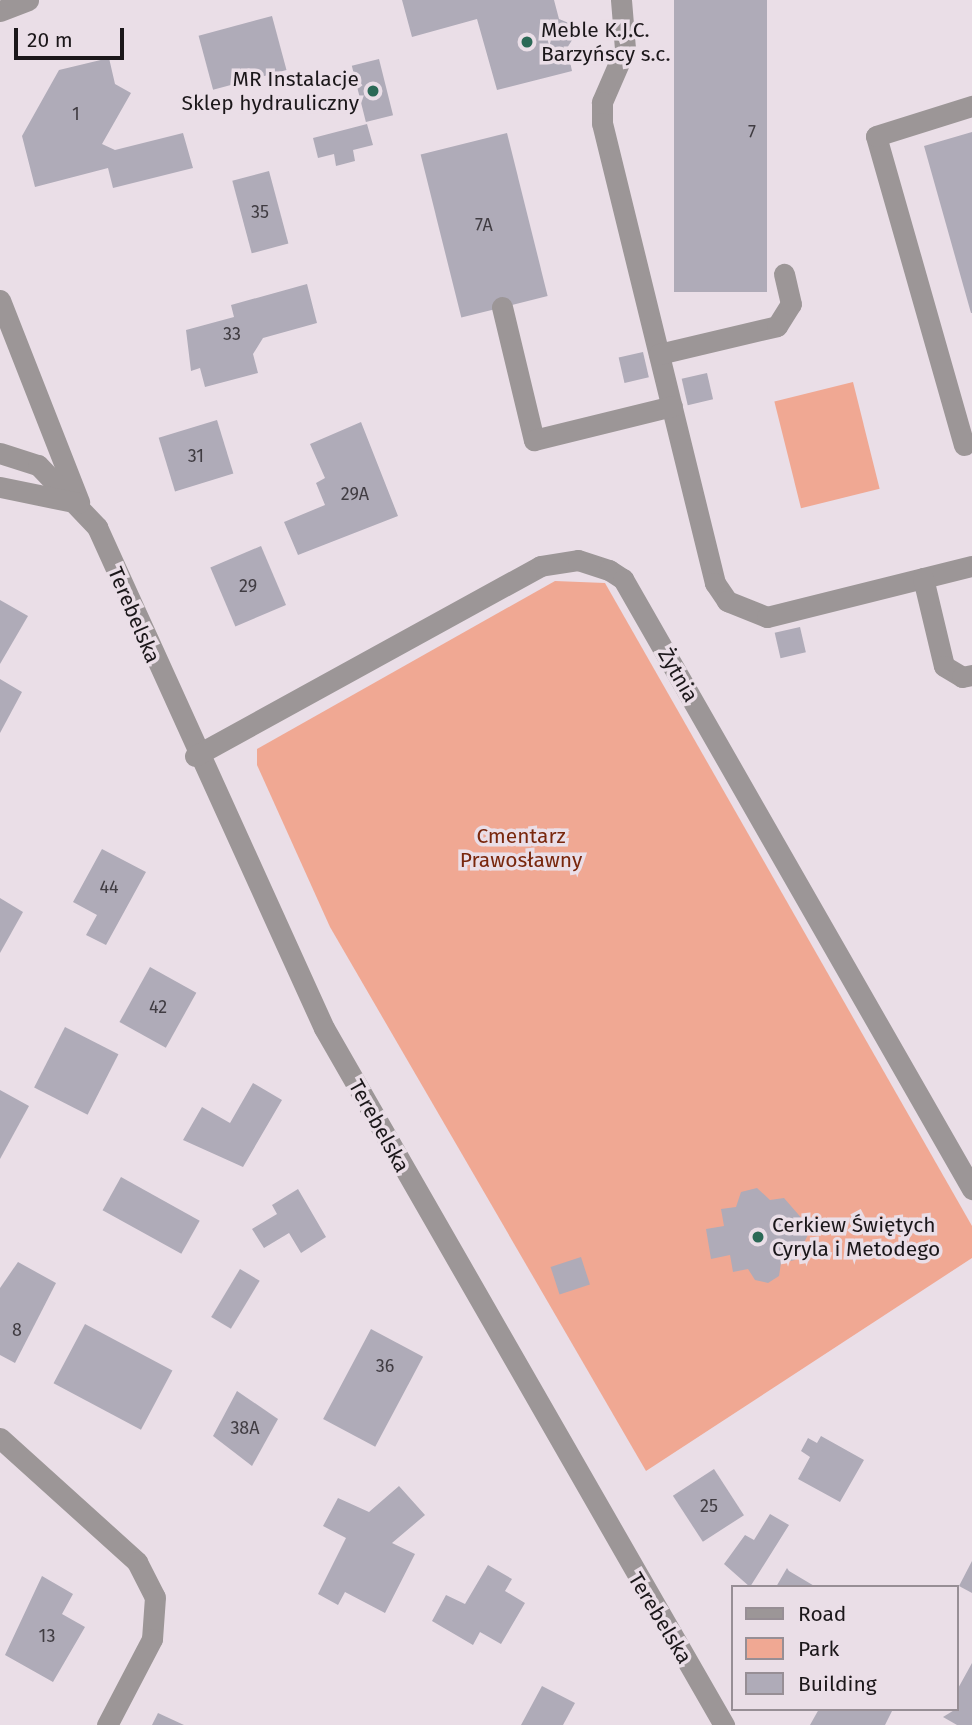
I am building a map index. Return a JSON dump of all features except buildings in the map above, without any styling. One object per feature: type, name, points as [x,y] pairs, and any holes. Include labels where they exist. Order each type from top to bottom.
[{"type":"street","points":[[0,11],[28,0]]},
{"type":"street","points":[[621,0],[625,49],[602,102],[602,124],[715,583],[727,601],[767,617],[972,566]]},
{"type":"street","points":[[964,445],[876,136],[972,106]]},
{"type":"street","points":[[659,354],[777,326],[791,304],[783,274]]},
{"type":"street","name":"Terebelska","points":[[0,300],[80,503]]},
{"type":"street","points":[[502,307],[534,440],[672,406]]},
{"type":"street","name":"Terebelska","points":[[0,453],[38,465],[80,503],[97,527],[195,756],[324,1028],[724,1725]]},
{"type":"street","points":[[0,487],[80,503]]},
{"type":"street","name":"Żytnia","points":[[195,756],[540,566],[578,560],[609,570],[624,579],[972,1189]]},
{"type":"street","points":[[923,578],[944,666],[962,677],[972,675]]},
{"type":"street","points":[[0,1438],[137,1562],[156,1597],[152,1639],[107,1725]]},
{"type":"green space","points":[[853,382],[880,489],[801,508],[774,402]]},
{"type":"green space","name":"Cmentarz Prawosławny","points":[[555,581],[605,583],[972,1226],[972,1258],[646,1471],[330,927],[257,765],[257,749]]},
{"type":"place","name":"Meble K.J.C. Barzyńscy s.c.","points":[[527,42]]},
{"type":"place","name":"MR Instalacje Sklep hydrauliczny","points":[[373,91]]},
{"type":"place","name":"Cerkiew Świętych Cyryla i Metodego","points":[[758,1237]]}]
